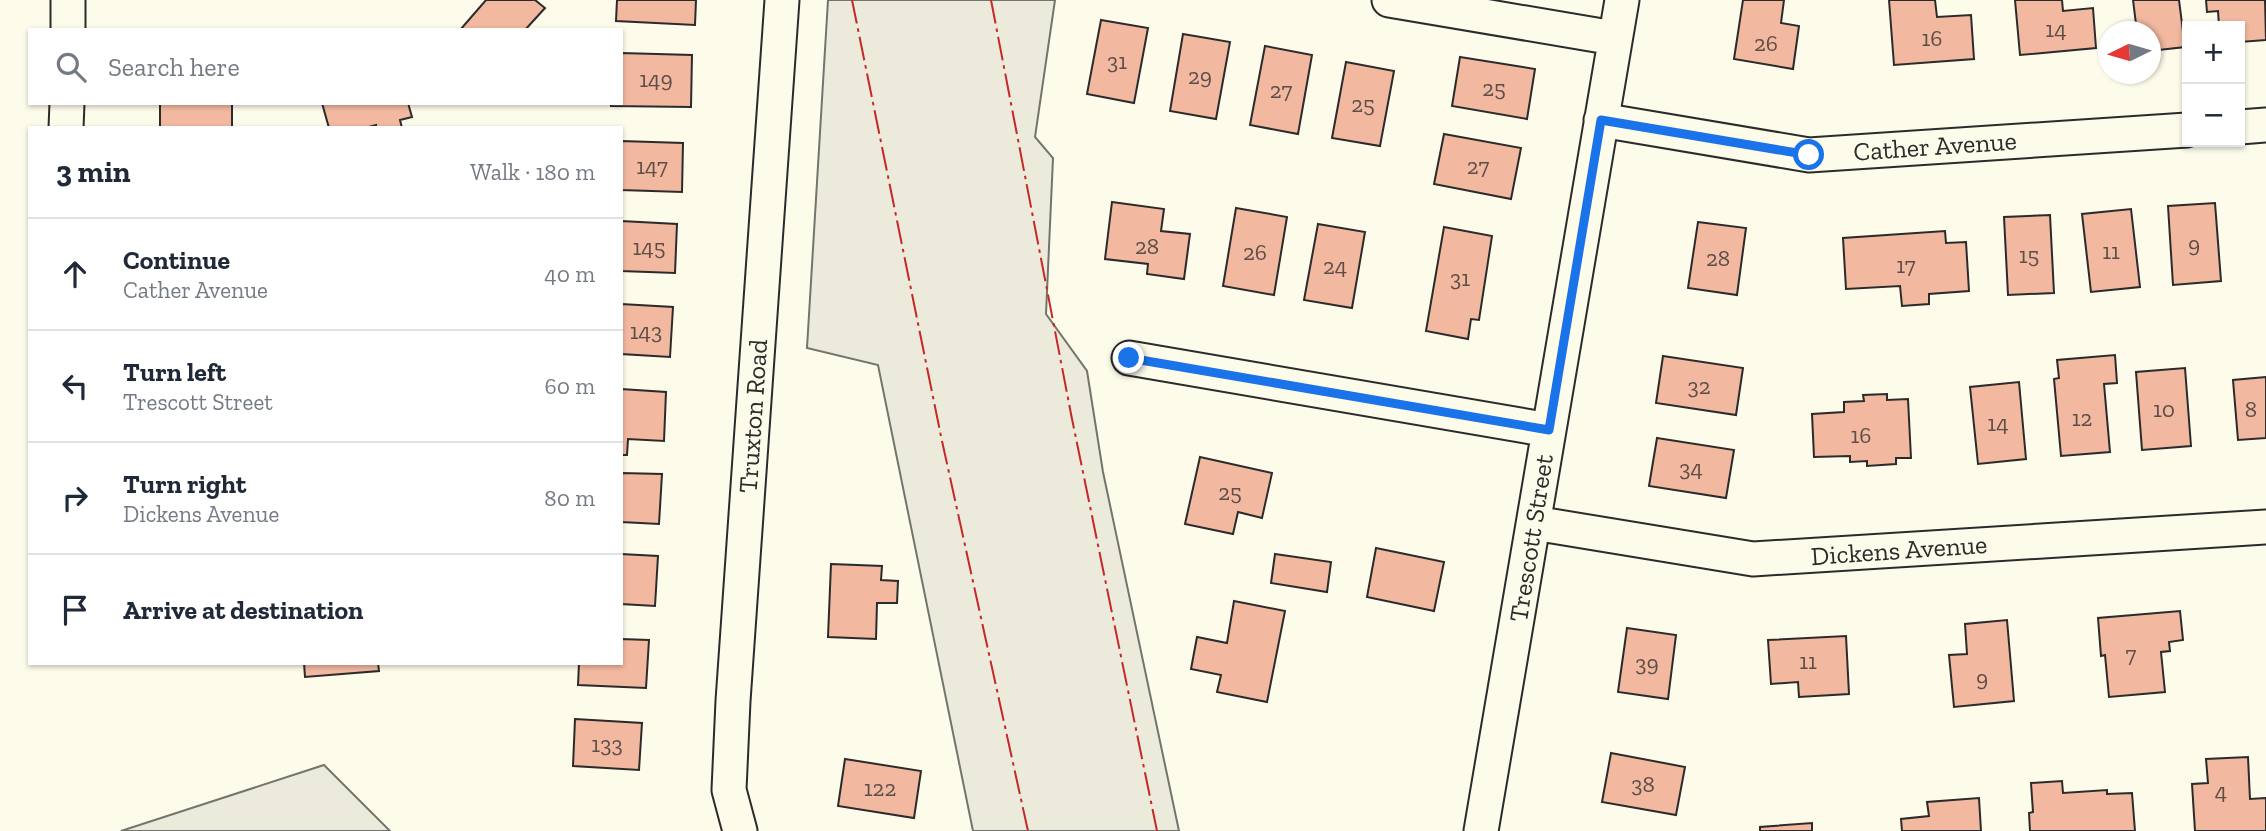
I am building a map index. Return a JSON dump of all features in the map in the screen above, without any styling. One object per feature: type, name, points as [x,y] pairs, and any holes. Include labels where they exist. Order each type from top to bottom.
[{"type":"street","points":[[68,0],[68,28]]},
{"type":"street","name":"Truxton Road","points":[[740,831],[729,790],[733,701],[782,0]]},
{"type":"street","points":[[1389,0],[1614,38],[1622,0]]},
{"type":"street","name":"Trescott Street","points":[[1481,831],[1614,38]]},
{"type":"street","points":[[66,126],[67,105]]},
{"type":"street","name":"Cather Avenue","points":[[1601,120],[1809,155],[2182,130]]},
{"type":"street","points":[[2245,127],[2266,125]]},
{"type":"street","points":[[1129,358],[1549,430]]},
{"type":"street","name":"Dickens Avenue","points":[[1534,523],[1752,559],[2266,527]]},
{"type":"shaded area","points":[[828,0],[1055,0],[1035,137],[1053,158],[1046,314],[1087,371],[1103,472],[1179,831],[973,831],[878,365],[807,348]]},
{"type":"shaded area","points":[[324,765],[390,831],[121,831]]},
{"type":"building","points":[[486,0],[535,0],[545,8],[527,28],[462,28]]},
{"type":"building","points":[[617,0],[696,0],[695,25],[616,21]]},
{"type":"building","points":[[1743,0],[1784,0],[1781,23],[1799,26],[1793,69],[1734,59]]},
{"type":"building","points":[[1889,0],[1935,0],[1937,17],[1971,15],[1974,59],[1894,65]]},
{"type":"building","points":[[2015,0],[2062,0],[2063,11],[2093,8],[2096,48],[2020,55]]},
{"type":"building","points":[[2133,0],[2179,0],[2182,47],[2161,50],[2161,21],[2136,21]]},
{"type":"building","points":[[2206,0],[2265,0],[2266,40],[2245,42],[2245,21],[2219,21],[2218,11],[2207,12]]},
{"type":"building","points":[[1101,20],[1148,28],[1134,103],[1087,94]]},
{"type":"building","points":[[1183,34],[1230,42],[1216,119],[1170,111]]},
{"type":"building","points":[[1265,46],[1312,55],[1298,134],[1250,125]]},
{"type":"building","points":[[623,53],[692,55],[691,107],[611,106],[623,105]]},
{"type":"building","points":[[1460,57],[1535,69],[1527,119],[1452,106]]},
{"type":"building","points":[[1346,62],[1394,71],[1380,146],[1332,138]]},
{"type":"building","points":[[160,105],[232,105],[232,126],[160,126]]},
{"type":"building","points":[[323,105],[409,105],[412,117],[400,120],[402,126],[328,126]]},
{"type":"building","points":[[1444,134],[1521,148],[1511,199],[1434,184]]},
{"type":"building","points":[[623,141],[683,143],[682,192],[623,190]]},
{"type":"building","points":[[1112,202],[1164,209],[1161,231],[1190,234],[1184,279],[1147,274],[1148,264],[1105,259]]},
{"type":"building","points":[[2215,203],[2221,281],[2173,285],[2168,206]]},
{"type":"building","points":[[1236,208],[1287,217],[1274,295],[1223,286]]},
{"type":"building","points":[[2131,209],[2140,287],[2091,292],[2082,214]]},
{"type":"building","points":[[2050,215],[2054,293],[2008,295],[2004,217]]},
{"type":"building","points":[[623,221],[677,224],[675,273],[623,271]]},
{"type":"building","points":[[1698,222],[1746,228],[1737,295],[1688,288]]},
{"type":"building","points":[[1318,224],[1365,232],[1352,308],[1304,300]]},
{"type":"building","points":[[1444,227],[1492,236],[1479,320],[1471,319],[1468,339],[1426,331]]},
{"type":"building","points":[[1945,231],[1946,243],[1966,242],[1969,291],[1929,294],[1929,304],[1902,306],[1900,286],[1846,289],[1843,238]]},
{"type":"building","points":[[623,304],[673,307],[670,357],[623,354]]},
{"type":"building","points":[[2115,355],[2117,383],[2104,384],[2110,452],[2061,456],[2054,379],[2059,378],[2057,360]]},
{"type":"building","points":[[1663,356],[1743,368],[1736,415],[1656,403]]},
{"type":"building","points":[[2185,368],[2191,446],[2142,450],[2136,372]]},
{"type":"building","points":[[2266,377],[2266,438],[2238,440],[2233,380]]},
{"type":"building","points":[[2019,382],[2026,459],[1978,464],[1970,387]]},
{"type":"building","points":[[623,389],[666,392],[664,441],[628,439],[627,455],[623,455]]},
{"type":"building","points":[[1887,394],[1887,400],[1908,399],[1911,458],[1896,458],[1896,464],[1867,466],[1867,461],[1850,462],[1850,456],[1814,457],[1812,414],[1844,412],[1844,402],[1864,401],[1863,395]]},
{"type":"building","points":[[1657,438],[1734,450],[1726,498],[1649,486]]},
{"type":"building","points":[[1200,457],[1272,473],[1262,518],[1238,512],[1233,534],[1185,524]]},
{"type":"building","points":[[623,473],[662,474],[659,524],[623,522]]},
{"type":"building","points":[[1376,548],[1444,562],[1434,611],[1367,597]]},
{"type":"building","points":[[623,554],[658,556],[655,606],[623,604]]},
{"type":"building","points":[[1275,554],[1331,562],[1327,592],[1271,583]]},
{"type":"building","points":[[831,564],[882,566],[881,580],[898,581],[897,603],[877,603],[876,639],[828,637]]},
{"type":"building","points":[[1234,601],[1285,611],[1267,702],[1217,692],[1221,675],[1191,669],[1197,637],[1227,643]]},
{"type":"building","points":[[2180,611],[2183,640],[2169,642],[2170,651],[2161,652],[2165,692],[2109,697],[2105,655],[2101,656],[2098,618]]},
{"type":"building","points":[[2007,620],[2014,701],[1954,707],[1949,655],[1967,654],[1965,624]]},
{"type":"building","points":[[1627,628],[1676,635],[1668,699],[1618,692]]},
{"type":"building","points":[[1846,636],[1849,694],[1799,697],[1798,682],[1771,684],[1768,640]]},
{"type":"building","points":[[623,639],[649,640],[646,688],[578,685],[579,665],[623,665]]},
{"type":"building","points":[[304,665],[378,665],[379,671],[305,677]]},
{"type":"building","points":[[575,719],[642,723],[639,770],[573,766]]},
{"type":"building","points":[[1611,753],[1685,767],[1676,815],[1602,802]]},
{"type":"building","points":[[2248,757],[2250,799],[2266,798],[2266,831],[2195,831],[2192,784],[2208,783],[2206,759]]},
{"type":"building","points":[[845,759],[921,771],[914,818],[838,806]]},
{"type":"building","points":[[2062,781],[2063,793],[2107,790],[2107,794],[2132,793],[2135,831],[2030,831],[2029,813],[2033,812],[2031,783]]},
{"type":"building","points":[[1979,798],[1981,831],[1902,831],[1901,819],[1929,816],[1927,802]]},
{"type":"building","points":[[1812,823],[1812,831],[1760,831],[1760,827]]},
{"type":"power","points":[[852,0],[942,441],[1028,831]]},
{"type":"power","points":[[991,0],[1072,419],[1157,831]]},
{"type":"route","points":[[1129,358],[1549,430],[1601,120],[1809,155]]}]
